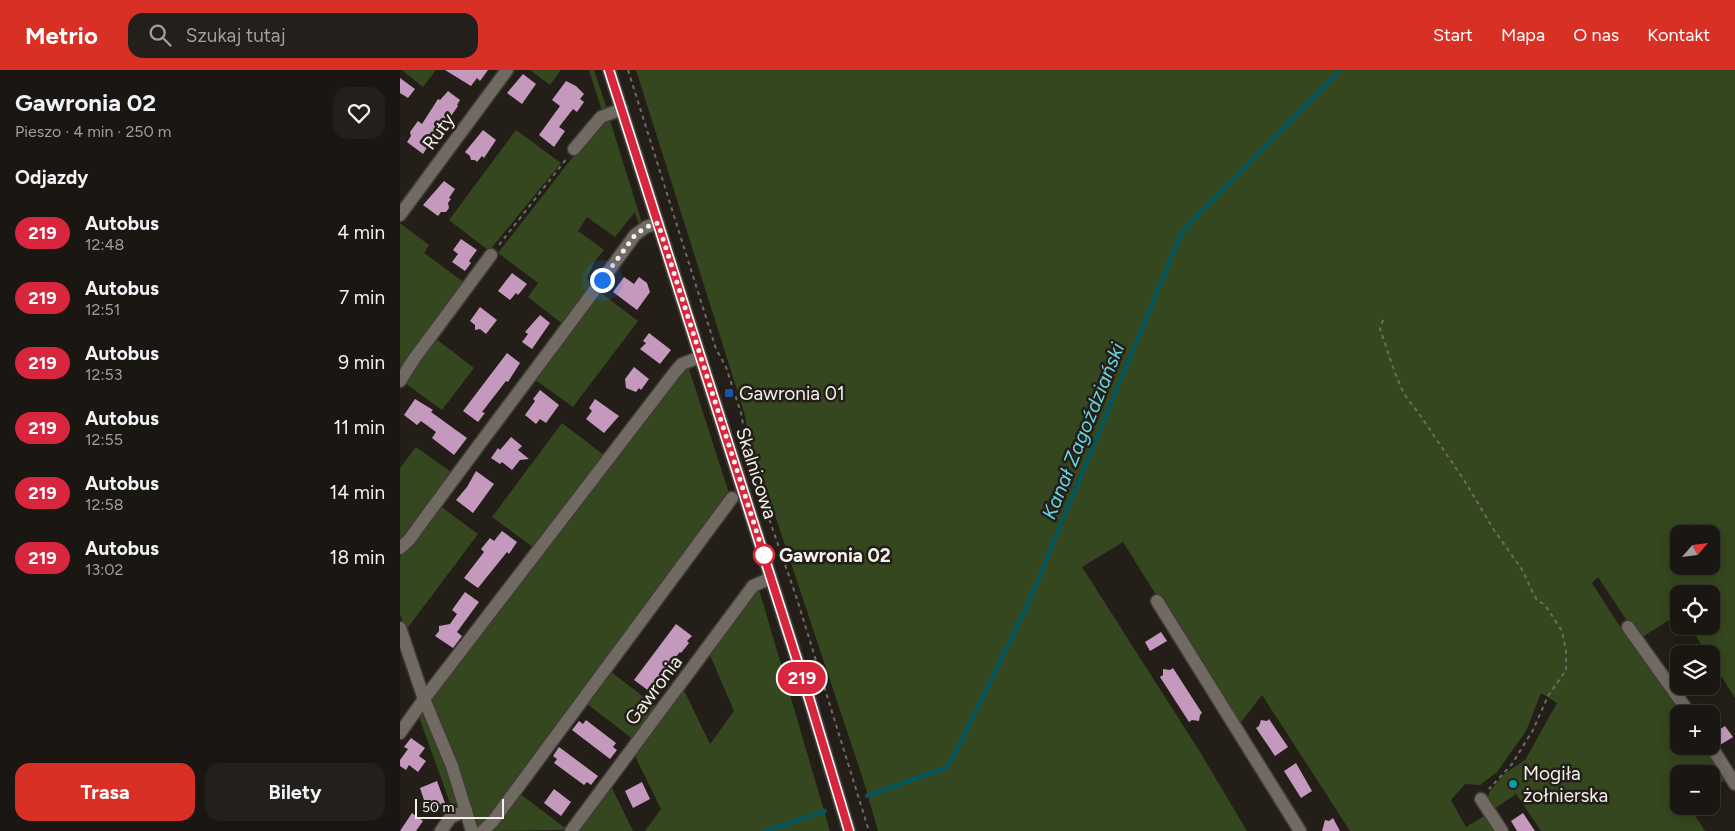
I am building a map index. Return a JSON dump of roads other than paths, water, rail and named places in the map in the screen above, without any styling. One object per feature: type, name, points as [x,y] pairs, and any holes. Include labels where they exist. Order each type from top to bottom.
[{"type":"street","name":"Ruty","points":[[400,215],[507,70]]},
{"type":"street","name":"Skalnicowa","points":[[609,70],[771,578],[849,831]]},
{"type":"street","points":[[574,150],[601,117],[622,109]]},
{"type":"street","points":[[400,548],[408,540],[558,341],[635,235],[646,227],[658,223]]},
{"type":"street","points":[[400,381],[414,359],[492,255]]},
{"type":"street","points":[[400,733],[424,699],[675,372],[682,364],[700,357]]},
{"type":"street","points":[[483,831],[493,821],[732,498]]},
{"type":"street","name":"Gawronia","points":[[571,831],[753,586],[771,578]]},
{"type":"street","points":[[1157,601],[1300,831]]},
{"type":"street","points":[[1628,627],[1684,705]]},
{"type":"street","points":[[400,628],[424,699],[452,766],[472,831]]},
{"type":"street","points":[[1717,755],[1735,784]]},
{"type":"street","points":[[1481,799],[1502,831]]},
{"type":"street","points":[[441,831],[450,818],[466,810]]},
{"type":"waterway","name":"Kanał Zagoździański","points":[[867,796],[945,768],[954,756],[1027,606],[1182,232],[1340,70]]},
{"type":"waterway","name":"Kanał Zagoździański","points":[[766,831],[825,811]]},
{"type":"place","name":"Gawronia 01","points":[[729,393]]},
{"type":"place","name":"Gawronia 02","points":[[764,555]]},
{"type":"place","name":"Mogiła żołnierska","points":[[1513,784]]}]
